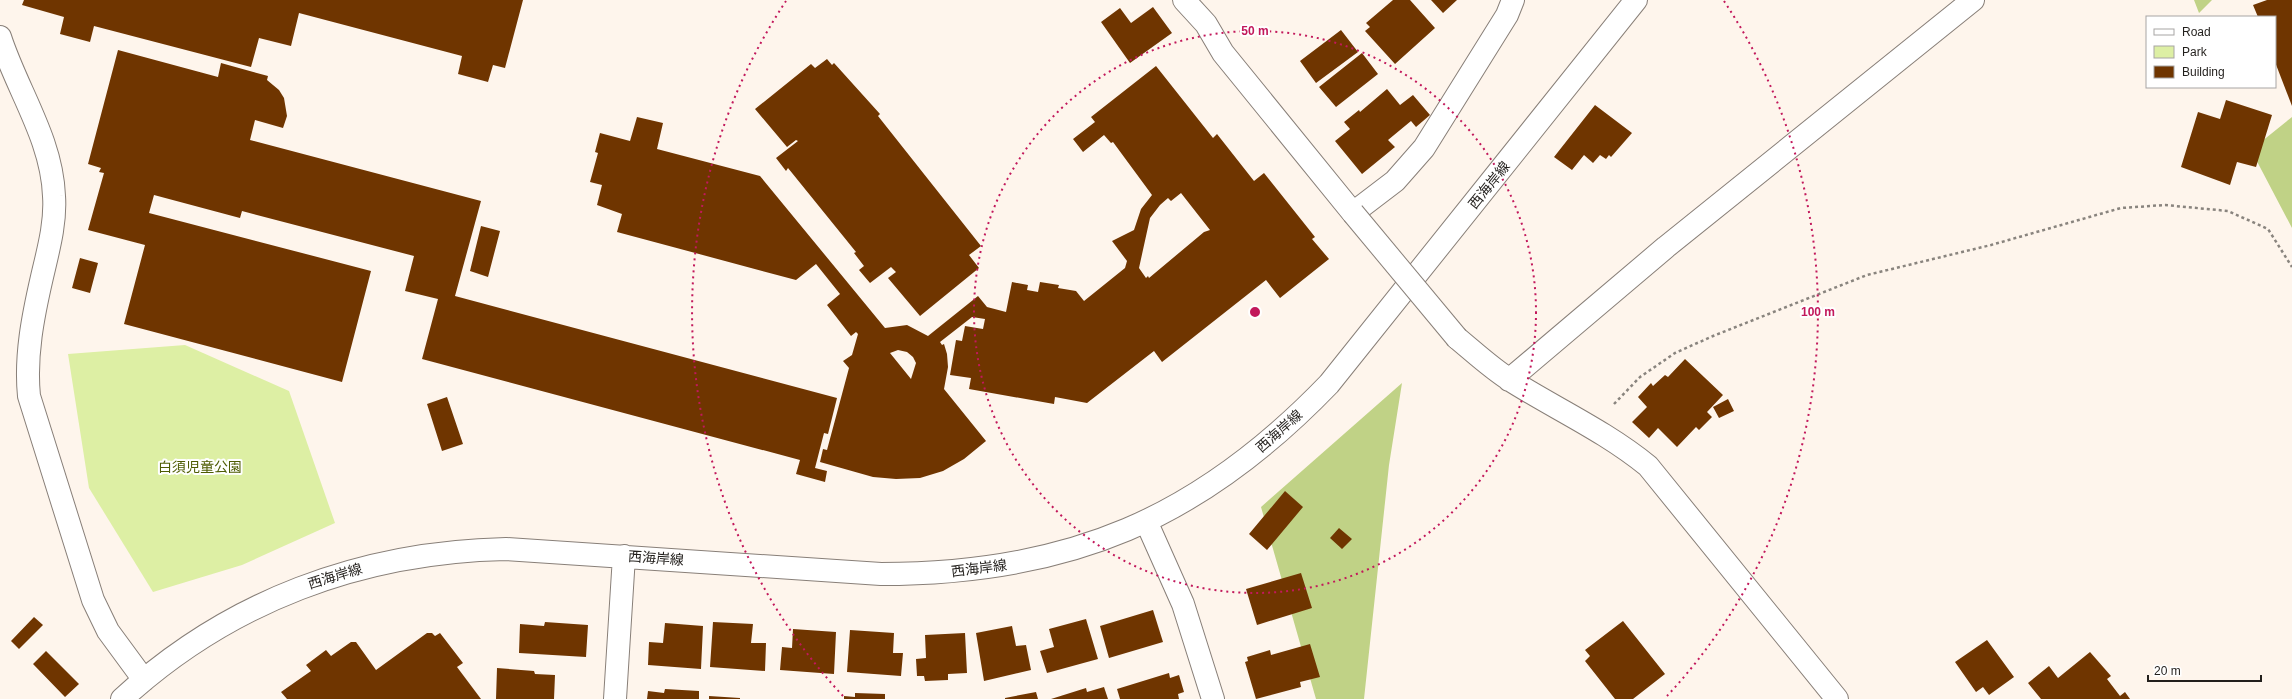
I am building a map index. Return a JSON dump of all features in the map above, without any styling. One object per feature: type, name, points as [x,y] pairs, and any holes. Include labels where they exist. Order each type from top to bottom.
[{"type":"street","points":[[1184,0],[1206,24],[1223,52],[1352,213],[1457,338],[1509,380],[1592,426],[1624,446],[1648,466],[1837,699]]},
{"type":"street","points":[[1352,213],[1395,181],[1424,148],[1507,15],[1513,0]]},
{"type":"street","name":"西海岸線","points":[[122,699],[144,680],[223,624],[298,588],[354,569],[411,557],[483,550],[624,556],[882,574],[931,574],[966,571],[1032,560],[1087,545],[1146,521],[1196,494],[1227,474],[1282,430],[1329,384],[1636,0]]},
{"type":"street","points":[[1509,380],[1666,247],[1973,0]]},
{"type":"street","points":[[0,37],[41,136],[52,175],[54,198],[49,244],[30,340],[27,377],[29,396],[93,600],[108,631],[144,680]]},
{"type":"street","points":[[1146,521],[1183,604],[1213,699]]},
{"type":"street","points":[[615,699],[624,556]]},
{"type":"path","points":[[1592,426],[1640,377],[1675,353],[1713,336],[1867,276],[1991,245],[2121,208],[2165,205],[2228,211],[2268,229],[2292,267]]},
{"type":"green space","points":[[2194,0],[2212,0],[2199,13]]},
{"type":"green space","points":[[2292,117],[2292,228],[2251,150]]},
{"type":"green space","name":"白須児童公園","points":[[185,345],[289,391],[335,523],[242,565],[153,592],[89,488],[68,354]]},
{"type":"green space","points":[[1402,383],[1389,465],[1364,699],[1316,699],[1261,507]]},
{"type":"building","points":[[24,0],[523,0],[505,68],[493,65],[488,82],[458,74],[462,56],[299,13],[291,46],[259,38],[251,67],[94,26],[90,42],[60,34],[64,17],[22,5]]},
{"type":"building","points":[[1393,0],[1410,0],[1435,28],[1395,64],[1365,31],[1370,27],[1366,23]]},
{"type":"building","points":[[1431,0],[1457,0],[1443,13]]},
{"type":"building","points":[[2267,0],[2292,0],[2292,106],[2276,65],[2276,16],[2258,16],[2253,5]]},
{"type":"building","points":[[1153,7],[1172,33],[1130,63],[1101,22],[1120,8],[1131,23]]},
{"type":"building","points":[[1341,30],[1358,52],[1316,83],[1300,61]]},
{"type":"building","points":[[118,50],[218,77],[221,63],[268,76],[267,80],[279,90],[284,98],[287,116],[283,128],[255,120],[250,140],[481,201],[455,296],[837,398],[828,434],[824,433],[815,468],[827,471],[825,482],[796,474],[800,460],[422,359],[438,299],[405,291],[414,256],[242,211],[240,218],[154,195],[149,213],[371,271],[342,382],[124,324],[145,245],[88,230],[104,173],[99,172],[101,168],[88,164]]},
{"type":"building","points":[[1362,53],[1378,74],[1336,107],[1319,87]]},
{"type":"building","points":[[827,59],[832,65],[834,63],[880,114],[878,116],[981,246],[969,255],[979,268],[920,316],[888,278],[896,272],[891,267],[870,283],[859,270],[864,266],[854,253],[856,252],[788,168],[786,171],[776,158],[798,141],[796,140],[787,147],[755,109],[811,64],[815,68]]},
{"type":"building","points":[[1156,66],[1213,138],[1217,134],[1254,181],[1264,173],[1315,237],[1312,239],[1329,259],[1280,298],[1266,280],[1162,362],[1154,351],[1087,403],[1055,397],[1054,404],[969,389],[971,378],[950,375],[956,340],[962,341],[965,326],[983,329],[985,319],[972,317],[940,342],[942,345],[944,344],[947,354],[948,367],[944,389],[986,441],[964,459],[943,471],[920,478],[896,479],[873,477],[820,462],[823,449],[827,450],[849,368],[843,361],[852,355],[858,334],[856,332],[851,336],[827,305],[840,294],[816,264],[796,280],[617,232],[622,214],[597,205],[602,185],[590,182],[598,153],[595,152],[600,133],[630,141],[637,117],[663,123],[657,149],[760,176],[885,328],[907,325],[928,336],[978,296],[987,307],[1006,312],[1012,282],[1028,285],[1027,290],[1038,292],[1040,282],[1059,285],[1058,288],[1076,291],[1084,301],[1125,268],[1127,261],[1112,241],[1134,230],[1141,209],[1152,195],[1113,142],[1111,143],[1104,135],[1083,152],[1073,139],[1095,122],[1091,117]],"holes":[[[1181,193],[1210,230],[1204,232],[1149,278],[1148,276],[1146,278],[1139,268],[1150,218],[1160,205],[1168,198],[1171,201]],[[898,350],[907,352],[913,357],[916,363],[911,379],[890,353]]]},
{"type":"building","points":[[1387,89],[1400,105],[1413,95],[1430,115],[1416,127],[1411,121],[1388,140],[1395,147],[1362,174],[1335,141],[1350,129],[1344,122],[1359,110],[1360,112]]},
{"type":"building","points":[[2226,100],[2272,115],[2256,167],[2237,162],[2230,185],[2181,167],[2198,112],[2220,119]]},
{"type":"building","points":[[1595,105],[1632,133],[1611,157],[1609,155],[1606,159],[1600,155],[1593,163],[1584,155],[1572,170],[1554,157]]},
{"type":"building","points":[[481,226],[500,231],[488,277],[470,271]]},
{"type":"building","points":[[80,258],[98,263],[90,293],[72,288]]},
{"type":"building","points":[[1685,359],[1723,395],[1707,412],[1712,417],[1699,430],[1696,427],[1677,447],[1658,428],[1649,438],[1632,422],[1647,407],[1638,397],[1651,383],[1653,386],[1665,375],[1668,377]]},
{"type":"building","points":[[447,397],[463,444],[442,451],[427,404]]},
{"type":"building","points":[[1728,399],[1734,411],[1719,418],[1713,407]]},
{"type":"building","points":[[1285,491],[1303,507],[1267,550],[1249,534]]},
{"type":"building","points":[[1339,528],[1352,539],[1342,549],[1330,538]]},
{"type":"building","points":[[1301,573],[1312,608],[1257,625],[1246,589]]},
{"type":"building","points":[[1153,610],[1163,642],[1109,658],[1100,626]]},
{"type":"building","points":[[34,617],[43,625],[19,649],[11,641]]},
{"type":"building","points":[[1086,619],[1098,659],[1047,673],[1040,651],[1054,647],[1049,629]]},
{"type":"building","points":[[1623,621],[1665,674],[1633,699],[1615,699],[1585,661],[1590,656],[1585,650]]},
{"type":"building","points":[[545,622],[588,625],[586,657],[519,653],[520,624],[544,626]]},
{"type":"building","points":[[713,622],[753,624],[751,643],[766,643],[765,671],[710,667]]},
{"type":"building","points":[[665,623],[703,626],[701,669],[648,665],[649,642],[663,643]]},
{"type":"building","points":[[1012,626],[1016,646],[1026,645],[1031,670],[984,681],[976,633]]},
{"type":"building","points":[[793,629],[836,632],[834,674],[780,670],[782,647],[792,648]]},
{"type":"building","points":[[850,630],[894,633],[893,653],[903,653],[901,676],[847,672]]},
{"type":"building","points":[[427,633],[432,633],[435,636],[440,633],[463,663],[457,667],[481,699],[287,699],[281,692],[311,671],[306,665],[326,650],[331,656],[351,642],[356,642],[376,670]]},
{"type":"building","points":[[965,633],[967,673],[948,674],[948,680],[925,681],[924,676],[917,676],[916,659],[926,658],[925,635]]},
{"type":"building","points":[[1987,640],[2014,677],[1989,695],[1983,687],[1976,692],[1955,662]]},
{"type":"building","points":[[1310,644],[1320,677],[1300,682],[1301,687],[1256,699],[1245,662],[1248,661],[1247,657],[1270,650],[1271,655]]},
{"type":"building","points":[[46,651],[79,684],[65,697],[33,664]]},
{"type":"building","points":[[2090,652],[2111,676],[2107,679],[2120,696],[2125,692],[2130,699],[2041,699],[2028,683],[2049,666],[2058,678]]},
{"type":"building","points":[[497,668],[534,671],[535,674],[555,675],[554,699],[496,699]]},
{"type":"building","points":[[1169,673],[1170,678],[1179,675],[1184,692],[1178,694],[1179,699],[1120,699],[1117,689]]},
{"type":"building","points":[[1104,687],[1108,699],[1051,699],[1086,688],[1087,692]]},
{"type":"building","points":[[665,689],[699,691],[699,699],[647,699],[648,691],[664,693]]},
{"type":"building","points":[[1036,692],[1038,699],[1005,699],[1005,698]]},
{"type":"building","points":[[855,693],[885,694],[885,699],[844,699],[844,696],[855,697]]},
{"type":"building","points":[[709,696],[740,698],[740,699],[709,699]]}]
